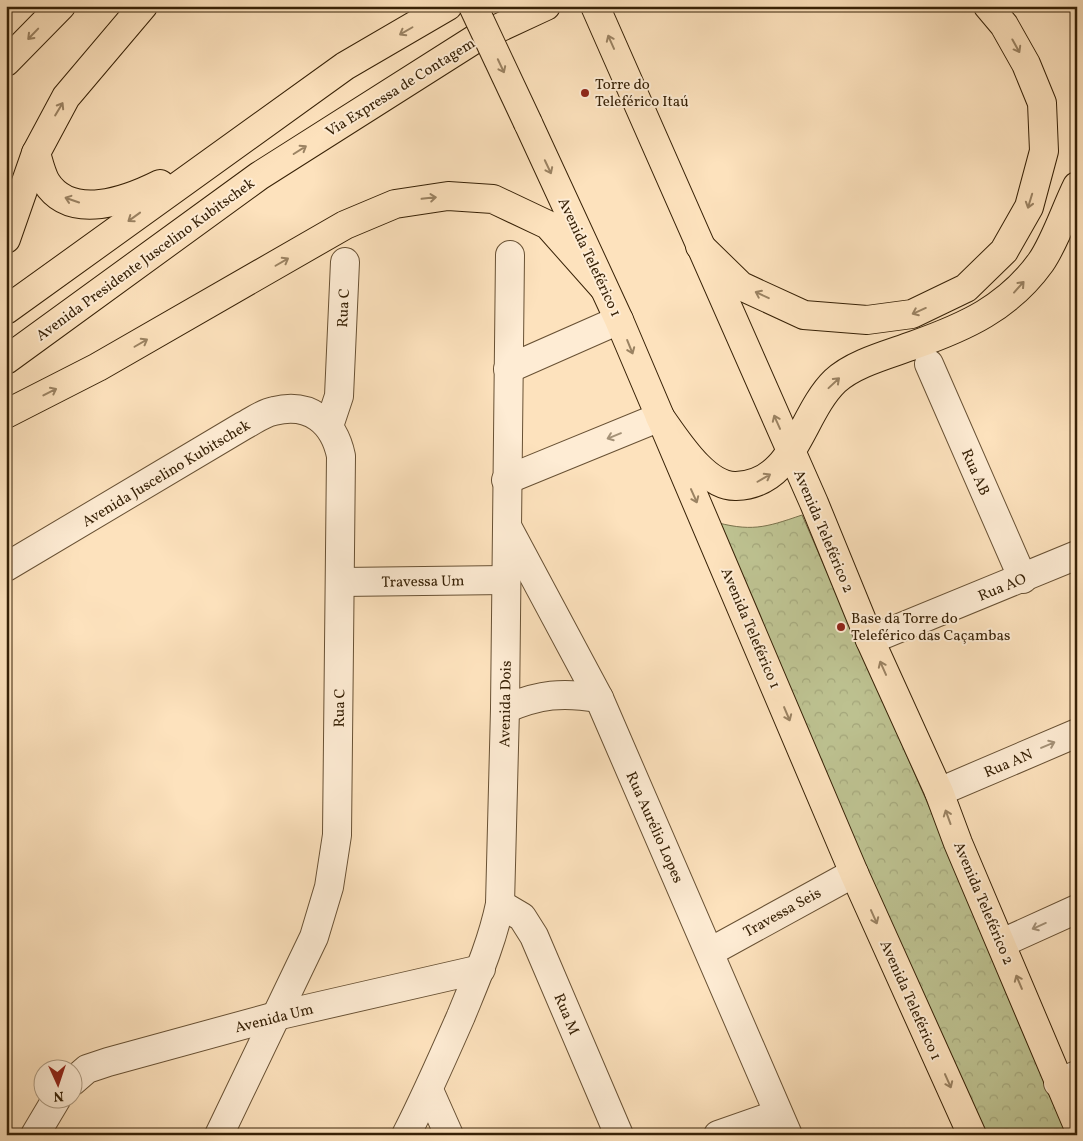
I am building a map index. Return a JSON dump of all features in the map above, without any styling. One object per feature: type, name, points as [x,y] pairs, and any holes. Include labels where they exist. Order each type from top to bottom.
[{"type":"main road","points":[[6,62],[61,6]]},
{"type":"main road","points":[[6,239],[36,152],[66,98],[143,6]]},
{"type":"main road","points":[[6,310],[345,66],[448,6]]},
{"type":"main road","name":"Avenida Teleférico 1","points":[[473,6],[619,320],[854,873],[972,1135]]},
{"type":"main road","name":"Via Expressa de Contagem","points":[[259,176],[475,39],[546,6]]},
{"type":"main road","name":"Avenida Teleférico 2","points":[[595,6],[816,508],[870,640],[939,792],[958,843],[1038,1027],[1067,1079],[1077,1124]]},
{"type":"main road","points":[[700,246],[741,286],[804,315],[867,320],[912,314],[966,288],[1004,251],[1029,207],[1044,151],[1042,103],[1022,56],[1004,24],[988,6]]},
{"type":"main road","points":[[36,152],[47,184],[65,198],[80,203],[103,204],[124,200],[148,190],[230,148]]},
{"type":"main road","name":"Avenida Presidente Juscelino Kubitschek","points":[[6,360],[259,176]]},
{"type":"main road","points":[[660,417],[702,471],[714,480],[734,486],[754,484],[772,474],[791,454],[820,398],[836,380],[867,362],[981,318],[1012,294],[1042,261],[1077,186]]},
{"type":"main road","points":[[6,414],[98,367],[345,226],[395,204],[448,196],[493,199],[548,224],[603,287]]},
{"type":"street","name":"Avenida Dois","points":[[406,1135],[429,1090],[481,969],[495,929],[500,904],[505,709],[506,480],[510,254]]},
{"type":"street","name":"Rua C","points":[[218,1135],[314,937],[329,887],[332,870],[337,835],[341,456],[337,440],[329,426],[339,396],[345,262]]},
{"type":"street","points":[[508,369],[619,320]]},
{"type":"street","name":"Rua AB","points":[[929,364],[1024,579]]},
{"type":"street","name":"Avenida Juscelino Kubitschek","points":[[6,568],[243,426],[272,411],[292,408],[315,414],[329,426]]},
{"type":"street","points":[[506,480],[660,417]]},
{"type":"street","name":"Rua Aurélio Lopes","points":[[507,527],[599,698],[783,1124]]},
{"type":"street","name":"Rua AO","points":[[870,640],[1024,579],[1077,555]]},
{"type":"street","name":"Travessa Um","points":[[341,582],[506,580]]},
{"type":"street","points":[[505,709],[526,700],[550,694],[570,694],[599,698]]},
{"type":"street","name":"Rua AN","points":[[939,792],[1077,733]]},
{"type":"street","name":"Travessa Seis","points":[[710,952],[854,873]]},
{"type":"street","name":"Rua M","points":[[500,904],[522,917],[534,936],[618,1135]]},
{"type":"street","points":[[1002,943],[1077,909]]},
{"type":"street","name":"Avenida Um","points":[[82,1073],[87,1069],[108,1062],[276,1016],[481,969]]},
{"type":"street","points":[[429,1090],[448,1135]]},
{"type":"street","points":[[35,1135],[51,1108]]},
{"type":"street","points":[[718,1135],[783,1124]]},
{"type":"green space","points":[[802,515],[1072,1135],[981,1135],[711,521],[737,527],[757,527],[767,526]]},
{"type":"place","name":"Torre do Teleférico Itaú","points":[[585,93]]},
{"type":"place","name":"Base da Torre do Teleférico das Caçambas","points":[[841,627]]}]
